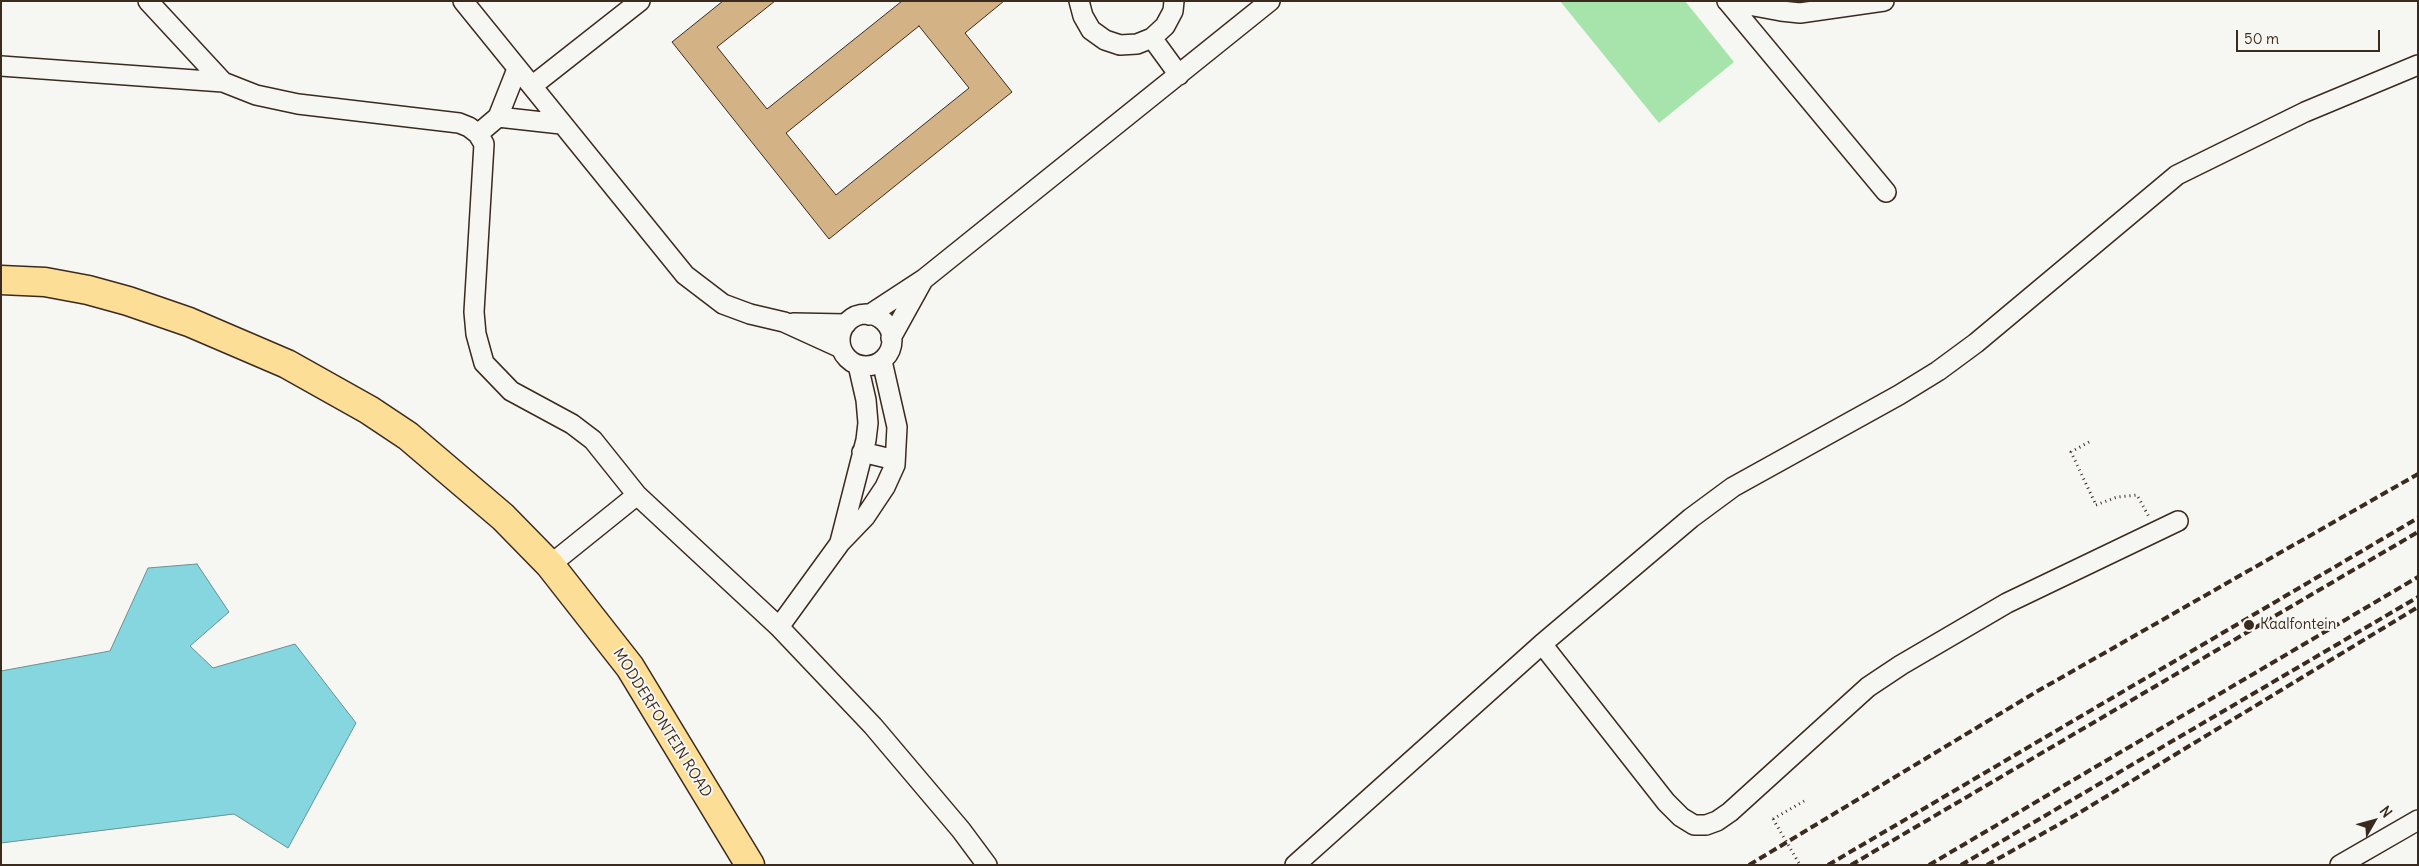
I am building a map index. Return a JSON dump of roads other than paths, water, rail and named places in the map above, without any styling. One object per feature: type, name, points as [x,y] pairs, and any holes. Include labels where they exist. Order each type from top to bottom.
[{"type":"main road","name":"MODDERFONTEIN ROAD","points":[[1,280],[45,282],[128,300],[189,322],[288,364],[369,410],[408,436],[503,517],[550,565],[630,667],[750,865]]},
{"type":"street","points":[[148,1],[223,82]]},
{"type":"street","points":[[463,1],[685,275],[723,304],[750,314],[784,322],[841,348]]},
{"type":"street","points":[[532,86],[640,1]]},
{"type":"street","points":[[1080,1],[1083,16],[1091,30],[1105,40],[1120,45],[1137,44],[1152,38],[1165,26],[1173,11],[1174,1]]},
{"type":"street","points":[[869,315],[924,279],[1270,1]]},
{"type":"street","points":[[1728,2],[1800,12],[1884,1]]},
{"type":"street","points":[[1728,2],[1886,192]]},
{"type":"street","points":[[1152,38],[1180,75]]},
{"type":"street","points":[[1295,865],[1542,644],[1692,518],[1733,487],[1899,395],[1938,371],[1976,343],[2178,175],[2305,112],[2418,65]]},
{"type":"street","points":[[1,66],[223,82],[256,95],[298,104],[459,124],[469,127],[478,134],[484,144],[474,312],[476,334],[484,363],[511,391],[584,432],[608,456],[637,495],[779,627],[873,726],[961,830],[987,865]]},
{"type":"street","points":[[478,134],[498,117],[517,69]]},
{"type":"street","points":[[498,117],[561,124]]},
{"type":"street","points":[[892,338],[884,322],[869,315],[860,315],[846,324],[842,331],[841,348],[845,355],[858,365],[875,365],[882,360],[888,354],[892,338],[924,279]]},
{"type":"street","points":[[784,322],[846,324]]},
{"type":"street","points":[[779,627],[840,543],[865,517],[885,488],[895,460],[897,427],[882,360]]},
{"type":"street","points":[[840,543],[868,423],[866,400],[858,365]]},
{"type":"street","points":[[862,452],[895,460]]},
{"type":"street","points":[[550,565],[637,495]]},
{"type":"street","points":[[1542,644],[1666,802],[1681,817],[1694,825],[1706,825],[1717,821],[1730,812],[1868,687],[1901,665],[2007,602],[2178,521]]},
{"type":"street","points":[[2340,865],[2418,820]]},
{"type":"water","points":[[197,564],[229,612],[190,646],[213,668],[295,644],[356,723],[288,848],[234,814],[1,843],[1,671],[110,651],[148,568]]},
{"type":"railway","points":[[1749,865],[2036,692],[2418,474]]},
{"type":"railway","points":[[1828,865],[2418,518]]},
{"type":"railway","points":[[1851,865],[2418,532]]},
{"type":"railway","points":[[1929,865],[2418,577]]},
{"type":"railway","points":[[1961,865],[2418,597]]},
{"type":"railway","points":[[1987,865],[2079,813],[2418,607]]},
{"type":"place","name":"Kaalfontein","points":[[2249,625]]}]
